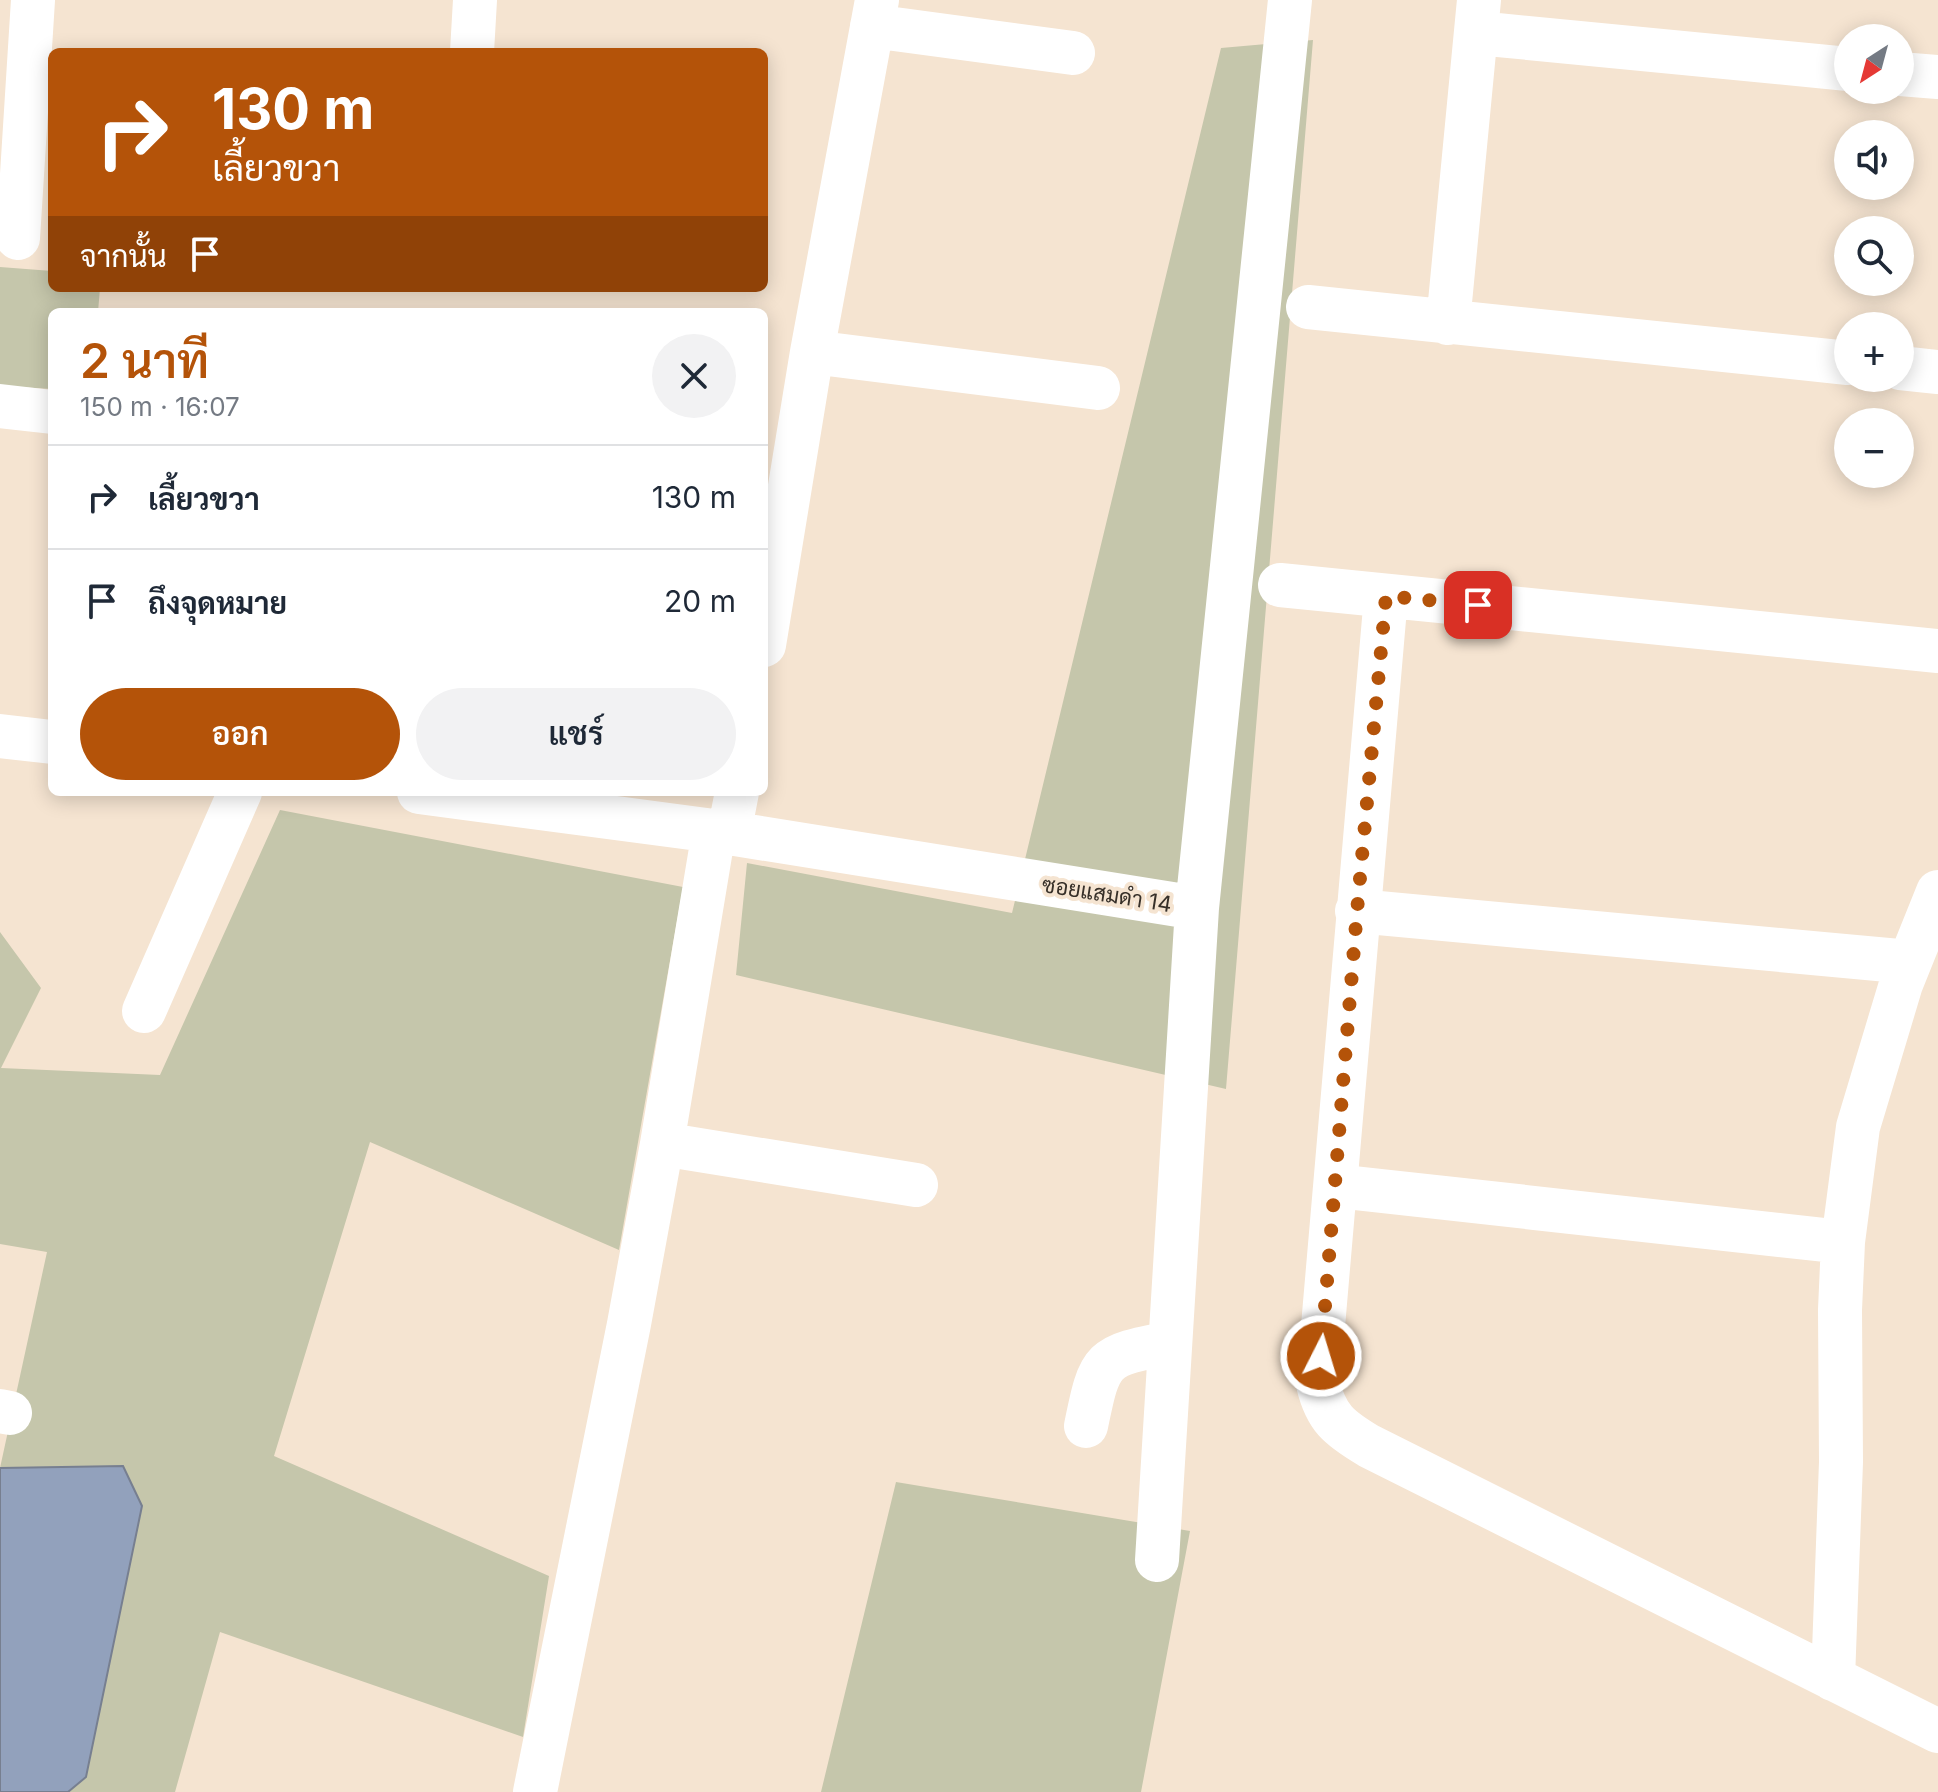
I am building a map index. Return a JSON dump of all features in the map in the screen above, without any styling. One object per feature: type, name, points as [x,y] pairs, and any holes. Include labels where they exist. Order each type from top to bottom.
[{"type":"street","points":[[18,238],[33,0]]},
{"type":"street","points":[[472,48],[475,0]]},
{"type":"street","points":[[1197,908],[1290,0]]},
{"type":"street","points":[[768,621],[812,352],[875,13],[1073,53]]},
{"type":"street","points":[[1448,323],[1478,17],[1834,67]]},
{"type":"street","points":[[1914,75],[1938,77]]},
{"type":"street","points":[[1308,307],[1834,362]]},
{"type":"street","points":[[812,352],[1098,388]]},
{"type":"street","points":[[1914,369],[1938,372]]},
{"type":"street","points":[[0,406],[48,412]]},
{"type":"street","points":[[1280,585],[1938,651]]},
{"type":"street","points":[[1386,596],[1318,1384],[1323,1408],[1343,1430],[1369,1446],[1938,1731]]},
{"type":"street","points":[[0,736],[48,742]]},
{"type":"street","points":[[144,1011],[238,796]]},
{"type":"street","name":"ซอยแสมดำ 14","points":[[466,796],[727,819],[1197,908],[1157,1560]]},
{"type":"street","points":[[535,1792],[727,819]]},
{"type":"street","points":[[1833,1679],[1841,1462],[1843,1242],[1858,1127],[1901,984],[1938,892]]},
{"type":"street","points":[[1357,911],[1910,962]]},
{"type":"street","points":[[662,1144],[916,1185]]},
{"type":"street","points":[[1336,1186],[1843,1242]]},
{"type":"street","points":[[1086,1426],[1095,1382],[1106,1363],[1123,1352],[1170,1343]]},
{"type":"green space","points":[[1313,40],[1226,1089],[736,975],[747,863],[1012,913],[1221,48]]},
{"type":"green space","points":[[0,267],[48,271],[48,292],[100,292],[98,308],[48,308],[48,389],[0,386]]},
{"type":"green space","points":[[280,810],[683,887],[619,1250],[370,1142],[274,1456],[549,1576],[523,1737],[220,1632],[175,1792],[68,1792],[86,1777],[123,1466],[0,1468],[47,1252],[0,1244],[0,932],[41,988],[1,1068],[160,1075]]},
{"type":"green space","points":[[896,1482],[1190,1531],[1141,1792],[821,1792]]},
{"type":"water","points":[[123,1466],[142,1506],[86,1777],[68,1792],[0,1792],[0,1468]]},
{"type":"route","points":[[1321,1356],[1386,596],[1478,605]]}]
